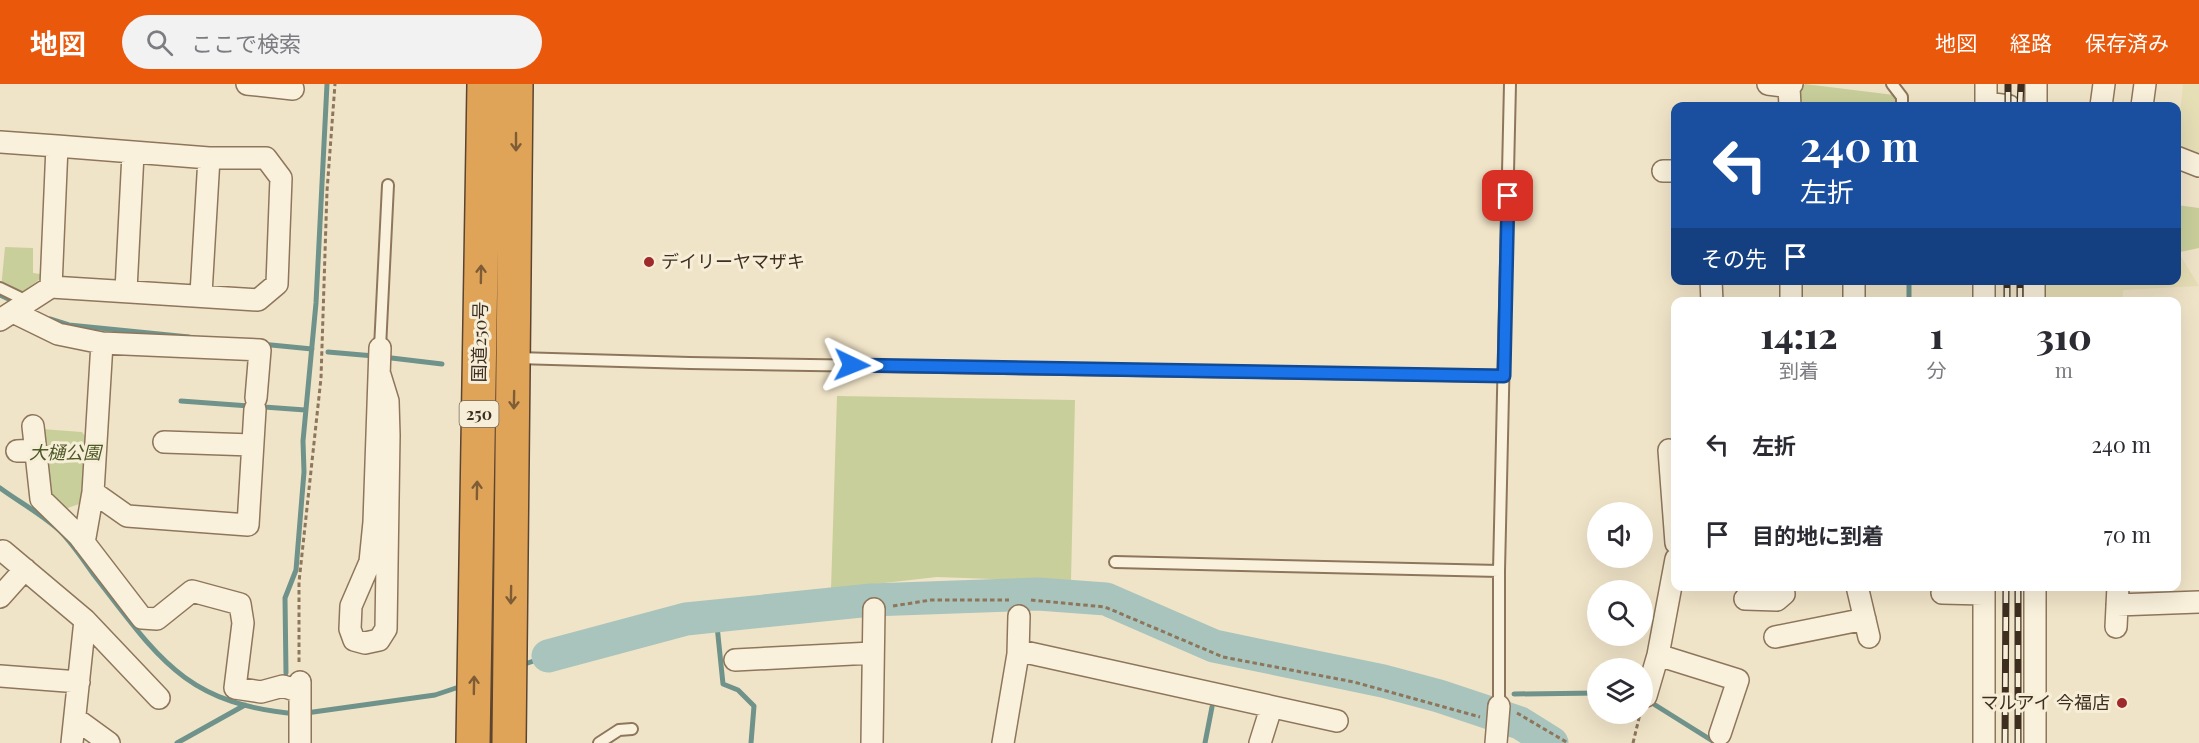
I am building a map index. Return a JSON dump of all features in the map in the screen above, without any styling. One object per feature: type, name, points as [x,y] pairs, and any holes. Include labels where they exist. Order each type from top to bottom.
[{"type":"highway","name":"国道250号","points":[[473,743],[484,84]]},
{"type":"highway","name":"国道250号","points":[[509,743],[515,357],[516,84]]},
{"type":"street","points":[[247,84],[293,88]]},
{"type":"street","points":[[1768,84],[1790,92]]},
{"type":"street","points":[[2036,84],[2036,102]]},
{"type":"street","points":[[2102,102],[2104,84]]},
{"type":"street","points":[[2143,102],[2145,84]]},
{"type":"street","points":[[0,142],[133,154],[266,158],[281,178],[277,284],[258,300],[201,294],[51,287],[16,309],[58,334],[102,343],[260,350],[267,375],[255,403],[248,525],[127,516],[93,492]]},
{"type":"street","points":[[51,287],[57,146]]},
{"type":"street","points":[[126,290],[133,154]]},
{"type":"street","points":[[201,294],[209,158]]},
{"type":"street","points":[[2181,159],[2199,166]]},
{"type":"street","points":[[84,543],[93,492],[102,343]]},
{"type":"street","points":[[380,348],[370,562],[351,606],[350,629],[354,639],[365,643],[379,640],[386,629],[389,435],[388,401],[380,375]]},
{"type":"street","points":[[33,426],[26,451],[41,500],[84,543],[142,618],[157,619],[192,591],[240,604],[243,623],[235,688],[261,692],[283,686],[300,700],[300,743]]},
{"type":"street","points":[[164,442],[252,445]]},
{"type":"street","points":[[1669,450],[1671,477]]},
{"type":"street","points":[[3,550],[85,620],[159,698]]},
{"type":"street","points":[[0,597],[26,568]]},
{"type":"street","points":[[1653,672],[1671,586]]},
{"type":"street","points":[[1745,599],[1777,600],[1784,594],[1784,591]]},
{"type":"street","points":[[1775,637],[1867,628],[1858,591]]},
{"type":"street","points":[[1942,593],[1970,591]]},
{"type":"street","points":[[1984,591],[1984,743]]},
{"type":"street","points":[[2035,591],[2035,743]]},
{"type":"street","points":[[2116,627],[2118,596],[2199,602]]},
{"type":"street","points":[[1003,743],[1018,654],[1022,605]]},
{"type":"street","points":[[872,743],[874,609]]},
{"type":"street","points":[[72,743],[85,620]]},
{"type":"street","points":[[1018,654],[1025,651],[1337,721]]},
{"type":"street","points":[[735,660],[872,653]]},
{"type":"street","points":[[1658,655],[1738,680],[1720,734]]},
{"type":"street","points":[[0,676],[79,682]]},
{"type":"street","points":[[1260,743],[1271,708]]},
{"type":"street","points":[[76,719],[109,743]]},
{"type":"lane","points":[[1497,722],[1498,571],[1510,84]]},
{"type":"lane","points":[[1892,84],[1902,97],[1902,102]]},
{"type":"lane","points":[[380,348],[388,185]]},
{"type":"lane","points":[[0,288],[16,309]]},
{"type":"lane","points":[[515,357],[690,363],[1504,376]]},
{"type":"lane","points":[[1115,562],[1498,571]]},
{"type":"lane","points":[[599,743],[619,730],[632,729]]},
{"type":"path","points":[[300,700],[299,582],[321,378],[327,191],[335,84]]},
{"type":"path","points":[[874,609],[931,600],[1105,607],[1223,657],[1353,682],[1497,722],[1534,721],[1568,743]]},
{"type":"path","points":[[1633,743],[1638,724]]},
{"type":"shaded area","points":[[2183,84],[2199,84],[2199,153],[2181,146]]},
{"type":"shaded area","points":[[2181,257],[2199,286],[2123,290],[2123,297],[2043,297],[2043,285],[2181,285]]},
{"type":"green space","points":[[1805,84],[1894,95],[1897,102],[1799,102],[1798,90]]},
{"type":"green space","points":[[2181,206],[2199,208],[2199,248],[2181,252]]},
{"type":"green space","points":[[5,247],[33,248],[33,273],[40,274],[40,279],[16,297],[1,289]]},
{"type":"green space","points":[[837,396],[1075,400],[1071,582],[937,577],[831,589]]},
{"type":"green space","name":"大樋公園","points":[[42,429],[82,432],[87,439],[82,503],[62,510],[48,498]]},
{"type":"waterway","points":[[286,673],[285,598],[296,570],[304,472],[303,441],[316,303],[327,84]]},
{"type":"waterway","points":[[1909,285],[1909,297]]},
{"type":"waterway","points":[[0,295],[17,303]]},
{"type":"waterway","points":[[50,319],[69,325],[189,337]]},
{"type":"waterway","points":[[261,344],[312,349]]},
{"type":"waterway","points":[[328,352],[374,356]]},
{"type":"waterway","points":[[383,357],[442,364]]},
{"type":"waterway","points":[[181,401],[305,410]]},
{"type":"waterway","points":[[0,488],[60,531],[137,630],[177,672],[200,687],[227,700],[258,709],[297,714]]},
{"type":"waterway","points":[[548,656],[686,619],[871,600],[1038,594],[1106,599],[1214,646],[1383,681],[1439,696],[1520,723],[1552,743]]},
{"type":"waterway","points":[[716,616],[723,684],[738,690],[754,706],[751,743]]},
{"type":"waterway","points":[[522,665],[548,656]]},
{"type":"waterway","points":[[306,713],[435,695],[462,686]]},
{"type":"waterway","points":[[1514,694],[1587,693]]},
{"type":"waterway","points":[[1653,704],[1716,743]]},
{"type":"waterway","points":[[177,743],[245,705]]},
{"type":"waterway","points":[[1205,743],[1212,707]]},
{"type":"railway","points":[[2008,84],[2008,102]]},
{"type":"railway","points":[[2020,102],[2021,84]]},
{"type":"railway","points":[[2007,285],[2007,297]]},
{"type":"railway","points":[[2020,285],[2020,297]]},
{"type":"railway","points":[[2005,743],[2006,591]]},
{"type":"railway","points":[[2018,591],[2018,743]]},
{"type":"place","name":"デイリーヤマザキ","points":[[649,262]]},
{"type":"place","name":"マルアイ 今福店","points":[[2122,703]]},
{"type":"route","points":[[852,365],[1504,376],[1508,196]]}]
